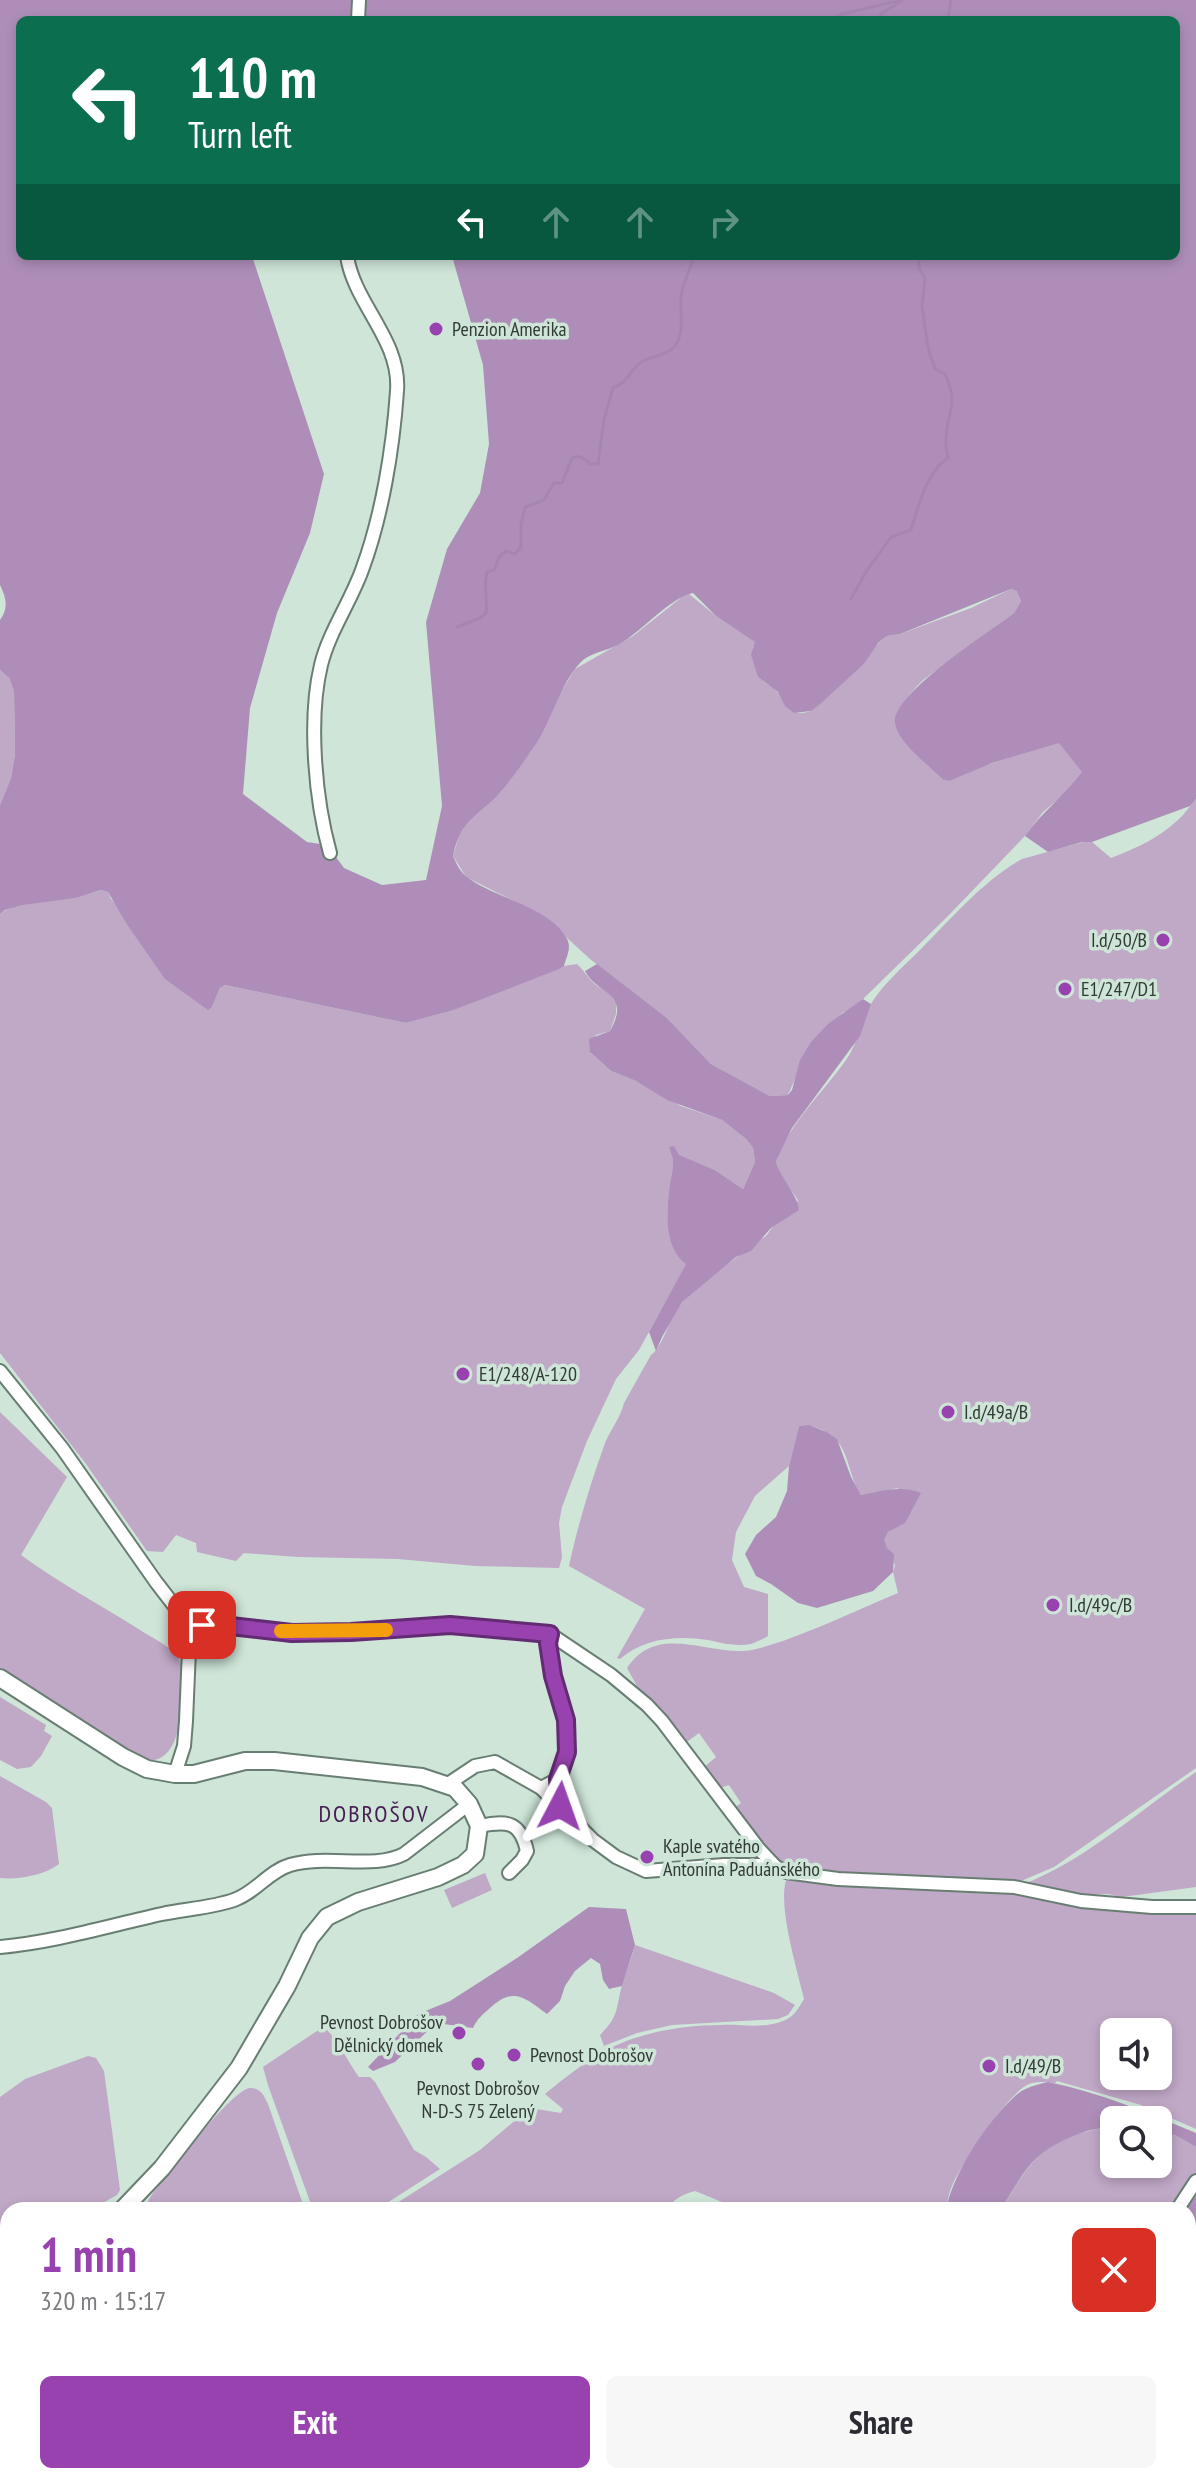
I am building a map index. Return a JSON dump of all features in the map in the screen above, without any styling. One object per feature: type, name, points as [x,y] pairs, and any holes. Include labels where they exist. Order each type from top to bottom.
[{"type":"street","points":[[330,853],[318,784],[314,728],[316,698],[328,642],[344,612],[374,535],[387,471],[397,390],[394,363],[386,341],[352,280],[348,260]]},
{"type":"street","points":[[0,1371],[62,1448],[190,1626],[184,1746],[175,1774]]},
{"type":"street","points":[[190,1626],[213,1624],[292,1633],[450,1625],[550,1634],[611,1675],[647,1705],[759,1849],[776,1867],[786,1872],[838,1879],[1014,1887],[1081,1901],[1196,1907]]},
{"type":"street","points":[[550,1634],[548,1643],[553,1676],[564,1712],[567,1737],[564,1764],[558,1779],[560,1806]]},
{"type":"street","points":[[0,1678],[136,1765],[157,1772],[194,1774],[245,1761],[274,1761],[422,1777],[455,1788],[469,1804],[479,1826],[471,1861],[438,1877],[358,1902],[327,1917],[310,1938],[287,1986],[239,2068],[170,2158],[129,2202]]},
{"type":"street","points":[[448,1784],[475,1766],[495,1762],[541,1788],[593,1840],[616,1857],[646,1871],[724,1865],[776,1867]]},
{"type":"street","points":[[541,1788],[558,1779]]},
{"type":"street","points":[[0,1947],[39,1943],[224,1903],[248,1895],[287,1866],[308,1861],[393,1860],[469,1804]]},
{"type":"street","points":[[479,1826],[504,1822],[516,1827],[521,1834],[527,1851],[509,1873]]},
{"type":"street","points":[[1182,2202],[1196,2181]]},
{"type":"shaded area","points":[[0,0],[1196,0],[1196,799],[1190,806],[1092,842],[1048,852],[1025,836],[1082,772],[1059,743],[992,763],[949,781],[942,779],[907,746],[897,731],[898,711],[925,680],[1014,613],[1021,601],[1017,591],[1011,589],[900,634],[887,636],[878,643],[864,664],[819,705],[811,711],[794,713],[785,706],[778,692],[758,677],[751,655],[755,642],[716,616],[693,593],[675,601],[618,645],[593,654],[580,663],[531,752],[495,798],[467,824],[457,843],[453,856],[465,875],[536,911],[560,929],[569,944],[564,966],[454,1010],[406,1023],[225,985],[220,988],[208,1010],[165,979],[108,892],[101,890],[75,898],[23,905],[0,914],[0,805],[11,778],[15,754],[14,691],[9,678],[0,670],[0,620],[5,611],[0,585]],"holes":[[[16,16],[1180,16],[1180,260],[453,260],[483,365],[489,444],[480,493],[447,549],[426,622],[442,806],[426,880],[382,885],[344,868],[327,845],[307,842],[243,794],[250,708],[277,613],[310,533],[324,474],[253,260],[16,260]]]},
{"type":"shaded area","points":[[1011,589],[1018,591],[1021,601],[1014,613],[923,680],[899,711],[897,723],[900,733],[942,779],[1059,742],[1083,772],[948,916],[863,999],[842,1013],[794,1081],[788,1095],[770,1096],[711,1064],[667,1018],[590,959],[542,915],[466,877],[453,856],[459,836],[471,816],[501,791],[575,669],[633,636],[682,597],[689,594],[756,642],[753,648],[758,677],[777,692],[791,710],[799,713],[811,711],[864,664],[873,648],[887,636],[971,608]]},
{"type":"shaded area","points":[[0,670],[9,678],[14,691],[15,754],[11,778],[0,805]]},
{"type":"shaded area","points":[[1196,799],[1196,1768],[1054,1867],[1021,1881],[838,1875],[775,1862],[733,1809],[741,1803],[729,1785],[717,1789],[702,1769],[716,1757],[699,1733],[684,1744],[643,1697],[627,1668],[651,1647],[665,1644],[741,1651],[762,1648],[898,1593],[893,1572],[895,1565],[883,1540],[888,1532],[905,1522],[898,1488],[861,1495],[839,1443],[820,1429],[799,1426],[789,1466],[755,1496],[736,1532],[732,1560],[744,1587],[768,1594],[768,1636],[751,1644],[740,1645],[673,1638],[650,1642],[620,1659],[617,1658],[645,1609],[569,1566],[605,1443],[624,1403],[683,1301],[767,1235],[778,1222],[793,1214],[798,1200],[782,1178],[776,1161],[799,1120],[850,1053],[871,1004],[888,982],[981,889],[1022,859],[1087,841],[1111,858],[1164,832]]},
{"type":"shaded area","points":[[101,890],[108,892],[111,899],[212,1007],[220,988],[225,985],[406,1023],[454,1010],[564,966],[577,964],[616,1003],[610,1031],[596,1035],[591,1053],[611,1071],[681,1106],[722,1120],[753,1148],[755,1162],[743,1189],[715,1170],[672,1153],[674,1176],[670,1185],[668,1228],[674,1248],[687,1263],[639,1350],[616,1379],[587,1441],[562,1507],[559,1523],[562,1557],[559,1568],[244,1553],[236,1561],[197,1552],[196,1543],[176,1535],[163,1552],[147,1551],[86,1464],[0,1353],[0,914],[19,906]]},
{"type":"shaded area","points":[[597,964],[667,1018],[711,1064],[770,1096],[788,1095],[800,1060],[828,1024],[863,999],[871,1004],[860,1036],[792,1128],[776,1161],[799,1210],[771,1228],[751,1251],[736,1257],[682,1302],[656,1351],[649,1332],[686,1264],[674,1249],[668,1231],[673,1165],[669,1147],[674,1146],[679,1155],[715,1170],[743,1189],[755,1162],[753,1148],[722,1120],[667,1100],[636,1081],[611,1071],[590,1052],[589,1039],[610,1031],[617,1009],[610,995],[585,971]]},
{"type":"shaded area","points":[[0,1412],[67,1477],[21,1555],[164,1644],[180,1661],[183,1684],[179,1725],[173,1744],[159,1759],[138,1759],[0,1671]]},
{"type":"shaded area","points":[[809,1425],[837,1439],[861,1495],[898,1489],[921,1493],[905,1523],[888,1532],[884,1540],[894,1554],[893,1572],[873,1591],[817,1608],[798,1603],[756,1576],[745,1554],[756,1535],[776,1517],[787,1491],[789,1466],[799,1426]]},
{"type":"shaded area","points":[[0,1697],[46,1725],[44,1731],[52,1736],[31,1767],[17,1769],[0,1760]]},
{"type":"shaded area","points":[[1196,1772],[1196,1887],[1122,1897],[1108,1894],[1074,1895],[1022,1885],[1046,1875],[1090,1848]]},
{"type":"shaded area","points":[[0,1776],[52,1808],[59,1864],[53,1868],[31,1876],[0,1878]]},
{"type":"shaded area","points":[[485,1873],[492,1890],[452,1908],[444,1890]]},
{"type":"shaded area","points":[[788,1876],[985,1889],[1196,1912],[1196,2129],[1172,2119],[1172,2106],[1143,2106],[1057,2081],[1039,2082],[1020,2090],[984,2132],[955,2180],[947,2202],[722,2202],[695,2191],[673,2202],[399,2202],[480,2150],[530,2108],[561,2113],[563,2109],[545,2094],[611,2048],[667,2030],[710,2025],[768,2025],[790,2017],[804,1999],[784,1901]]},
{"type":"shaded area","points":[[589,1907],[626,1909],[635,1945],[622,1986],[609,1989],[603,1980],[600,1964],[591,1958],[575,1971],[560,2001],[547,2014],[526,1999],[506,1997],[485,2012],[473,2028],[436,2023],[395,2062],[373,2071],[368,2067],[418,2014],[450,2001]]},
{"type":"shaded area","points":[[635,1945],[774,1993],[795,2005],[788,2015],[778,2019],[672,2025],[637,2033],[604,2046],[600,2035],[614,2016]]},
{"type":"shaded area","points":[[323,2027],[337,2042],[359,2077],[370,2077],[375,2082],[414,2150],[440,2169],[388,2202],[310,2202],[263,2067]]},
{"type":"shaded area","points":[[88,2056],[96,2058],[104,2071],[120,2190],[117,2195],[104,2202],[0,2202],[0,2097],[25,2079]]},
{"type":"shaded area","points":[[1048,2082],[1129,2106],[1100,2106],[1100,2128],[1061,2142],[1039,2156],[1005,2202],[948,2202],[972,2149],[1003,2108],[1021,2091]]},
{"type":"shaded area","points":[[253,2088],[263,2095],[302,2202],[148,2202],[213,2119],[239,2093]]},
{"type":"shaded area","points":[[1172,2123],[1196,2133],[1196,2147],[1172,2135]]},
{"type":"shaded area","points":[[1100,2128],[1100,2178],[1172,2178],[1172,2135],[1175,2135],[1196,2147],[1196,2176],[1176,2202],[1005,2202],[1040,2155],[1064,2139]]},
{"type":"shaded area","points":[[1196,2176],[1196,2202],[1176,2202]]},
{"type":"waterway","points":[[838,16],[902,0]]},
{"type":"waterway","points":[[949,16],[951,0]]},
{"type":"waterway","points":[[881,16],[900,2]]},
{"type":"waterway","points":[[457,627],[486,613],[487,572],[494,570],[499,557],[506,551],[515,554],[521,547],[525,507],[544,500],[554,483],[562,483],[572,458],[580,457],[590,464],[598,464],[604,420],[613,388],[640,363],[667,353],[674,347],[681,330],[682,293],[692,260]]},
{"type":"waterway","points":[[851,599],[891,537],[911,530],[929,480],[948,458],[946,440],[952,407],[951,393],[945,374],[935,369],[928,348],[922,306],[925,279],[919,268],[919,260]]},
{"type":"slow traffic","points":[[281,1631],[386,1630]]},
{"type":"place","name":"Penzion Amerika","points":[[436,329]]},
{"type":"place","name":"I.d/50/B","points":[[1163,940]]},
{"type":"place","name":"E1/247/D1","points":[[1065,989]]},
{"type":"place","name":"E1/248/A-120","points":[[463,1374]]},
{"type":"place","name":"I.d/49a/B","points":[[948,1412]]},
{"type":"place","name":"I.d/49c/B","points":[[1053,1605]]},
{"type":"place","name":"Kaple svatého Antonína Paduánského","points":[[647,1857]]},
{"type":"place","name":"Pevnost Dobrošov Dělnický domek","points":[[459,2033]]},
{"type":"place","name":"Pevnost Dobrošov","points":[[514,2055]]},
{"type":"place","name":"Pevnost Dobrošov N-D-S 75 Zelený","points":[[478,2064]]},
{"type":"place","name":"I.d/49/B","points":[[989,2066]]},
{"type":"district","name":"DOBROŠOV","points":[[374,1814]]},
{"type":"route","points":[[202,1625],[292,1633],[450,1625],[550,1634],[548,1643],[553,1676],[566,1720],[567,1752],[558,1779],[560,1806]]}]
